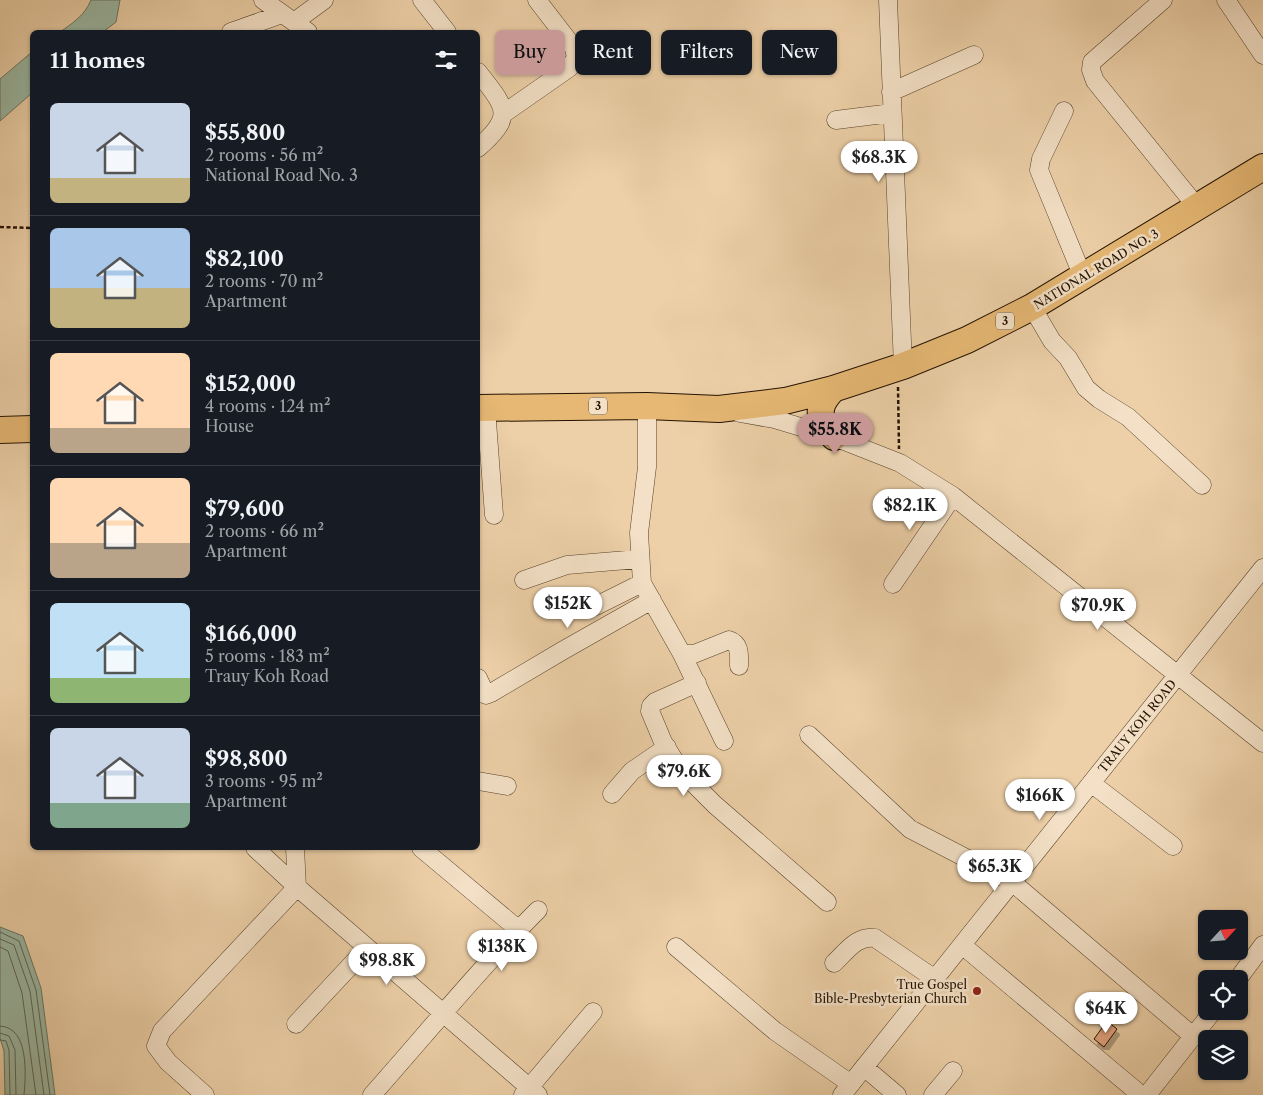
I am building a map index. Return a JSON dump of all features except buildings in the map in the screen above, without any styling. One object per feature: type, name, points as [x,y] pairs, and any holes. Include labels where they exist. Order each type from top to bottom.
[{"type":"highway","name":"NATIONAL ROAD NO. 3","points":[[719,409],[785,401],[833,389],[900,367],[966,340],[1032,307],[1084,277],[1263,167]]},
{"type":"highway","points":[[833,389],[823,399],[820,412],[823,425],[834,437]]},
{"type":"highway","name":"3","points":[[482,408],[647,406],[719,409]]},
{"type":"highway","points":[[0,430],[30,429]]},
{"type":"street","points":[[263,0],[305,30]]},
{"type":"street","points":[[239,30],[288,18],[324,0]]},
{"type":"street","points":[[422,0],[445,30]]},
{"type":"street","points":[[503,114],[569,68],[576,58],[574,48],[537,0]]},
{"type":"street","points":[[888,0],[900,367]]},
{"type":"street","points":[[1163,0],[1092,62],[1091,70],[1095,80],[1198,207]]},
{"type":"street","points":[[1226,0],[1263,54]]},
{"type":"street","points":[[891,92],[974,55]]},
{"type":"street","points":[[480,75],[499,100],[503,114],[501,124],[480,146]]},
{"type":"street","points":[[1064,111],[1041,159],[1039,170],[1084,277]]},
{"type":"street","points":[[836,120],[892,113]]},
{"type":"street","points":[[1032,307],[1052,341],[1068,358],[1086,388],[1099,399],[1128,417],[1202,484]]},
{"type":"street","points":[[647,406],[647,467],[639,532],[642,583],[682,654],[724,741]]},
{"type":"street","points":[[482,408],[494,515]]},
{"type":"street","points":[[719,409],[774,419],[834,437],[900,463],[953,496],[1263,743]]},
{"type":"street","points":[[893,584],[953,496]]},
{"type":"street","points":[[524,580],[567,565],[640,559]]},
{"type":"street","name":"TRAUY KOH ROAD","points":[[846,1090],[1263,568]]},
{"type":"street","points":[[596,606],[642,583]]},
{"type":"street","points":[[480,682],[486,695],[491,693],[652,600]]},
{"type":"street","points":[[682,654],[694,654],[729,640],[734,642],[739,648],[739,666]]},
{"type":"street","points":[[697,683],[655,702],[651,706],[650,711],[681,771],[715,805],[827,902]]},
{"type":"street","points":[[809,735],[910,829],[1012,882],[1194,1037]]},
{"type":"street","points":[[612,794],[632,771],[667,747]]},
{"type":"street","points":[[480,781],[507,786]]},
{"type":"street","points":[[1091,783],[1173,846]]},
{"type":"street","points":[[257,850],[530,1092],[593,1012]]},
{"type":"street","points":[[205,1095],[168,1062],[156,1046],[162,1031],[297,887],[295,850]]},
{"type":"street","points":[[422,850],[518,930]]},
{"type":"street","points":[[372,1095],[443,1013],[538,910]]},
{"type":"street","points":[[834,963],[857,941],[868,937],[874,938],[935,979]]},
{"type":"street","points":[[962,945],[1141,1095]]},
{"type":"street","points":[[1245,970],[1263,945]]},
{"type":"street","points":[[676,947],[846,1090]]},
{"type":"street","points":[[296,1024],[367,948]]},
{"type":"street","points":[[1147,1095],[1207,1020]]},
{"type":"street","points":[[864,1067],[897,1095]]},
{"type":"street","points":[[933,1095],[953,1071]]},
{"type":"path","points":[[0,227],[30,228]]},
{"type":"path","points":[[900,367],[900,463]]},
{"type":"water","points":[[91,0],[120,0],[116,22],[106,30],[63,30],[74,22]]},
{"type":"water","points":[[30,54],[30,95],[0,121],[0,79]]},
{"type":"water","points":[[0,927],[23,936],[41,988],[55,1095],[5,1095],[4,1051],[0,1038]]},
{"type":"place","name":"True Gospel Bible-Presbyterian Church","points":[[977,991]]}]
